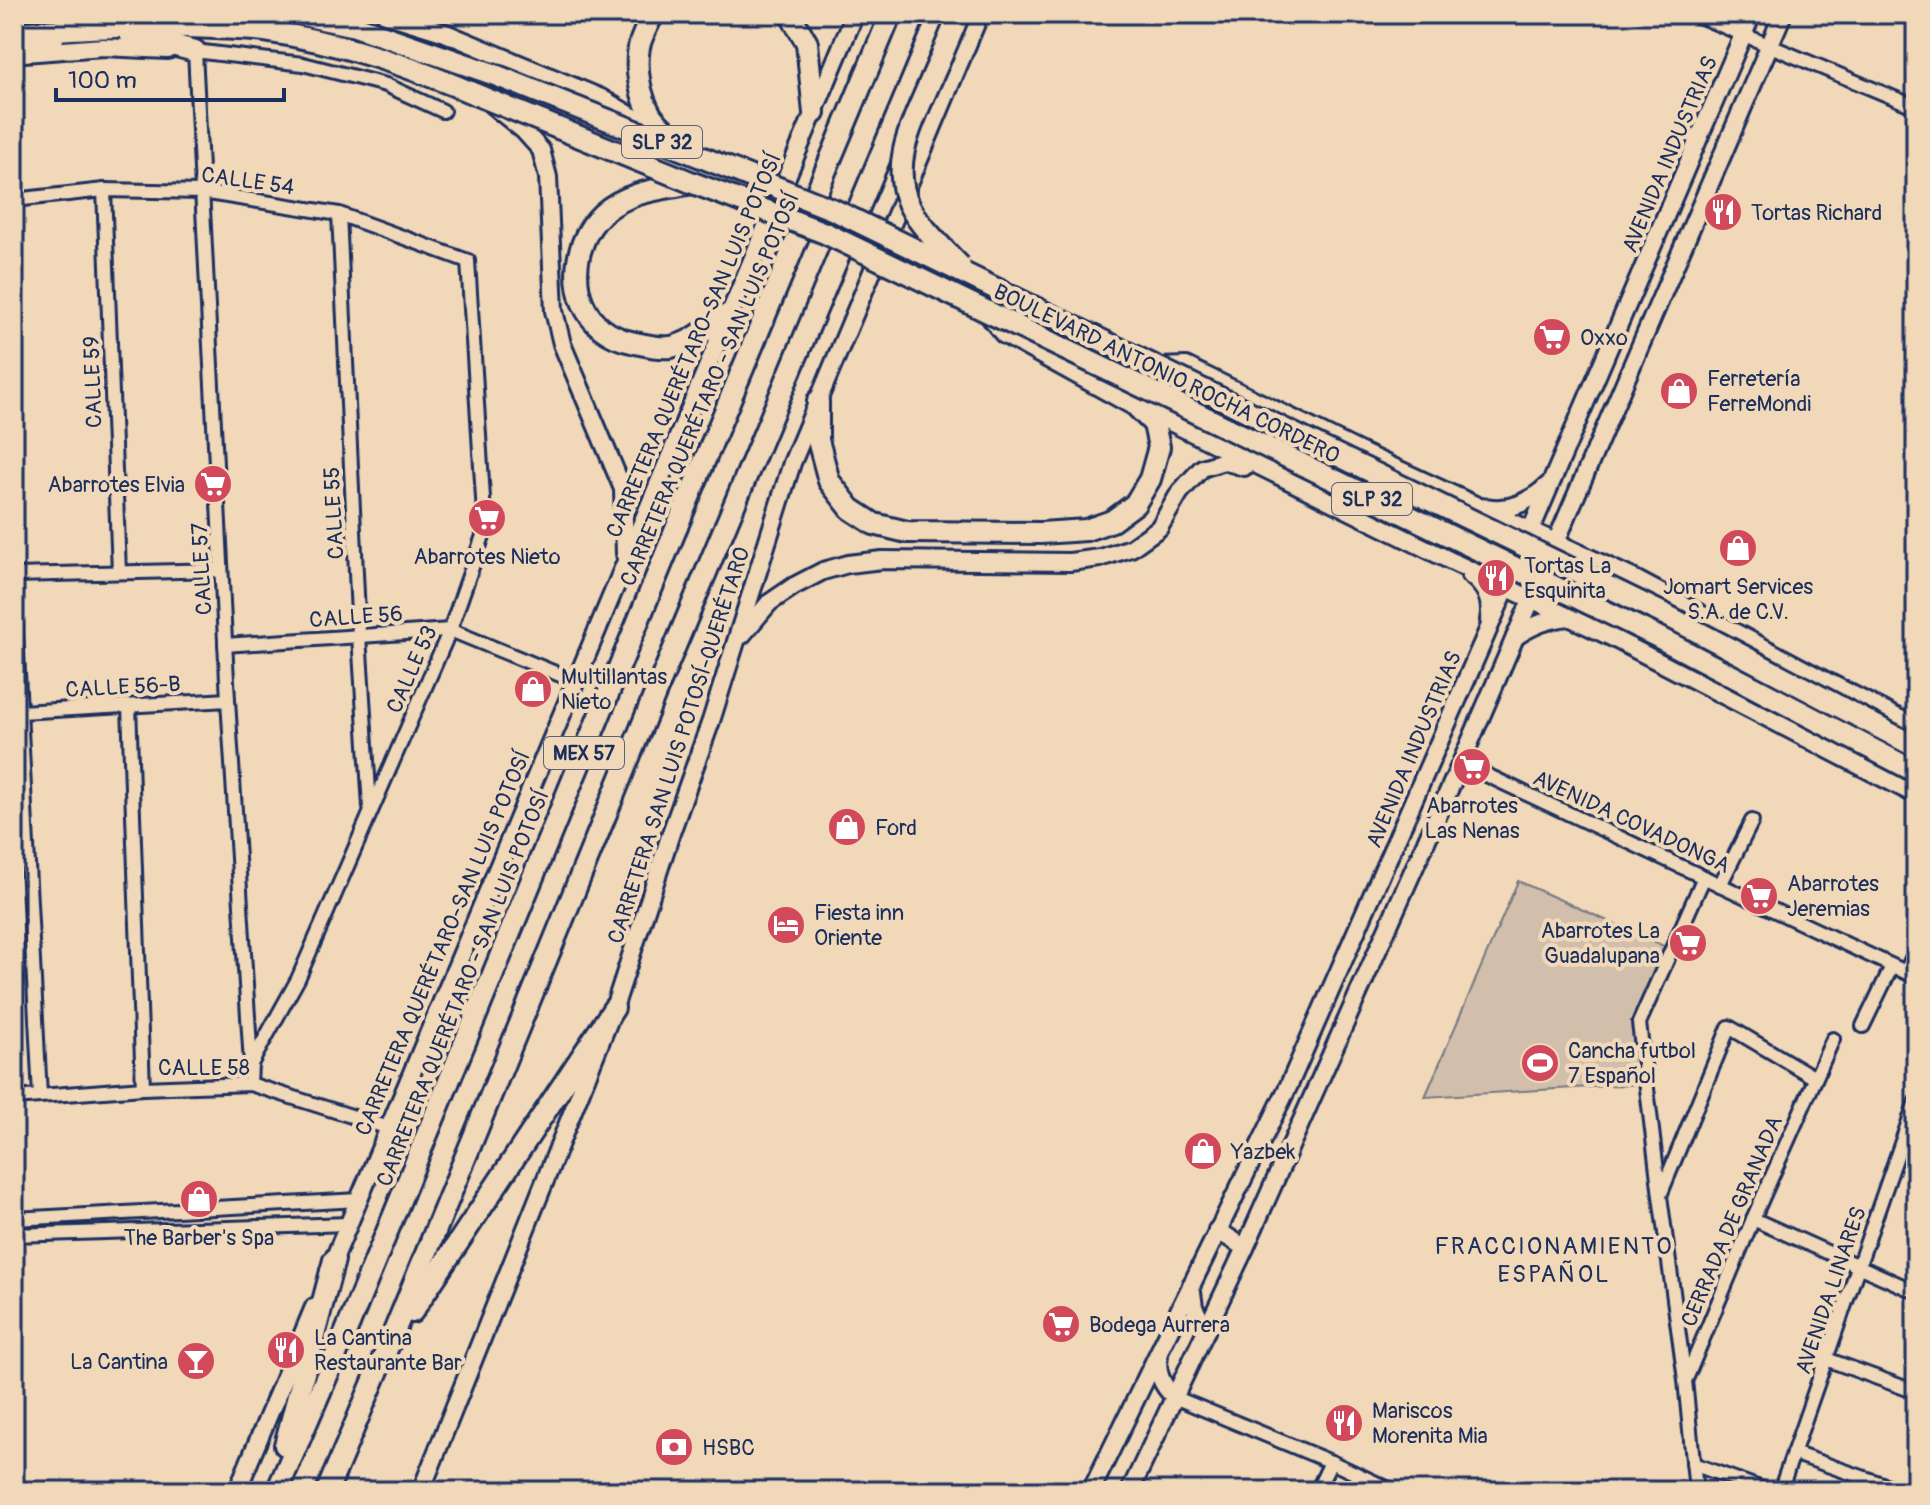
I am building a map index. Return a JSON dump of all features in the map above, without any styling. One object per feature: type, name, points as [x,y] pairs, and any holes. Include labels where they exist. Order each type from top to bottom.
[{"type":"highway","name":"SLP 32","points":[[297,14],[355,26],[435,52],[705,160]]},
{"type":"highway","points":[[655,14],[639,47],[638,73],[642,94],[652,115],[667,132],[705,160]]},
{"type":"highway","points":[[790,14],[807,43],[814,113]]},
{"type":"highway","name":"CARRETERA QUERÉTARO - SAN LUIS POTOSÍ","points":[[275,1491],[345,1334],[891,14]]},
{"type":"highway","name":"MEX 57","points":[[327,1491],[655,694],[940,14]]},
{"type":"highway","name":"SLP 32","points":[[959,14],[907,137],[902,171],[904,192],[910,206],[929,234],[971,278]]},
{"type":"highway","name":"SLP 32","points":[[14,33],[104,26],[183,26],[264,31],[350,49],[426,74],[693,183]]},
{"type":"highway","points":[[14,52],[104,26],[195,51]]},
{"type":"highway","name":"BOULEVARD ANTONIO ROCHA CORDERO","points":[[705,160],[834,210],[1666,615],[1916,747]]},
{"type":"highway","points":[[693,183],[627,198],[604,213],[588,230],[579,252],[576,280],[584,306],[600,327],[622,340],[648,346],[670,347],[693,338],[729,314]]},
{"type":"highway","name":"BOULEVARD ANTONIO ROCHA CORDERO","points":[[693,183],[825,233],[1654,635],[1916,772]]},
{"type":"highway","points":[[818,401],[818,440],[829,481],[851,509],[874,524],[907,532],[1041,533],[1086,530],[1112,521],[1135,504],[1150,479],[1159,447],[1154,424],[1135,405],[1005,333],[989,313]]},
{"type":"highway","points":[[387,1349],[614,1008]]},
{"type":"highway","points":[[275,1491],[334,1260]]},
{"type":"main road","points":[[385,14],[443,32],[601,98],[705,160]]},
{"type":"main road","name":"CARRETERA QUERÉTARO-SAN LUIS POTOSÍ","points":[[237,1491],[855,14]]},
{"type":"main road","name":"CARRETERA SAN LUIS POTOSÍ-QUERÉTARO","points":[[421,1491],[614,1008],[711,721],[792,463],[980,14]]},
{"type":"main road","name":"AVENIDA INDUSTRIAS","points":[[1091,1491],[1289,1085],[1507,587],[1752,14]]},
{"type":"main road","points":[[1130,1491],[1245,1248],[1461,763],[1783,14]]},
{"type":"main road","points":[[14,52],[103,47],[195,51]]},
{"type":"main road","points":[[482,97],[523,130],[541,150],[548,177],[554,311],[562,344],[623,489],[625,562]]},
{"type":"main road","name":"BOULEVARD ANTONIO ROCHA CORDERO","points":[[1155,368],[1186,366],[1363,453],[1635,579],[1916,727]]},
{"type":"main road","name":"BOULEVARD ANTONIO ROCHA CORDERO","points":[[1135,405],[1609,636],[1916,795]]},
{"type":"main road","points":[[735,643],[769,603],[823,571],[882,560],[1070,562],[1100,558],[1131,548],[1159,528],[1180,492],[1202,468],[1224,461],[1278,476]]},
{"type":"main road","points":[[1475,504],[1494,509],[1518,505],[1542,491],[1557,470]]},
{"type":"main road","points":[[1575,498],[1573,525],[1576,538],[1596,560]]},
{"type":"main road","points":[[1453,562],[1479,557],[1490,543],[1493,535],[1491,523],[1475,504]]},
{"type":"main road","points":[[1453,562],[1481,583],[1487,595],[1491,608],[1485,637]]},
{"type":"main road","points":[[1609,636],[1590,620],[1586,604],[1588,596],[1598,583],[1606,579],[1635,579]]},
{"type":"main road","points":[[1515,637],[1540,622],[1570,617]]},
{"type":"main road","points":[[1289,1085],[1313,1096]]},
{"type":"main road","points":[[1217,1230],[1245,1248]]},
{"type":"main road","points":[[1191,1285],[1194,1307],[1206,1331]]},
{"type":"main road","points":[[1161,1346],[1157,1367],[1164,1387],[1174,1397]]},
{"type":"street","points":[[1694,14],[1916,107]]},
{"type":"street","points":[[195,51],[303,64],[386,85],[443,111]]},
{"type":"street","name":"CALLE 57","points":[[195,51],[250,1084]]},
{"type":"street","name":"CALLE 54","points":[[14,200],[104,190],[202,192],[339,214],[468,261]]},
{"type":"street","name":"CALLE 59","points":[[104,190],[119,572]]},
{"type":"street","name":"CALLE 55","points":[[339,214],[370,811]]},
{"type":"street","name":"CALLE 53","points":[[251,1064],[298,979],[450,630],[485,530],[468,261]]},
{"type":"street","points":[[14,575],[221,570]]},
{"type":"street","points":[[14,595],[40,1096]]},
{"type":"street","name":"CALLE 56","points":[[225,645],[450,630],[575,681]]},
{"type":"street","name":"CALLE 56-B","points":[[20,712],[228,700]]},
{"type":"street","points":[[129,706],[143,1088]]},
{"type":"street","name":"AVENIDA COVADONGA","points":[[1461,763],[1911,975]]},
{"type":"street","points":[[1720,885],[1752,821]]},
{"type":"street","points":[[1696,1491],[1685,1380],[1639,1023],[1704,877]]},
{"type":"street","points":[[1911,975],[1916,949]]},
{"type":"street","points":[[1863,1026],[1892,966]]},
{"type":"street","points":[[1660,1196],[1729,1027],[1815,1078]]},
{"type":"street","name":"CERRADA DE GRANADA","points":[[1685,1380],[1833,1039]]},
{"type":"street","name":"CALLE 58","points":[[14,1098],[250,1084],[389,1128]]},
{"type":"street","name":"AVENIDA LINARES","points":[[1780,1491],[1916,1101]]},
{"type":"street","points":[[14,1219],[359,1200]]},
{"type":"street","points":[[279,1205],[285,1214],[280,1226]]},
{"type":"street","points":[[1753,1219],[1916,1292]]},
{"type":"street","points":[[14,1235],[348,1224]]},
{"type":"street","points":[[1826,1359],[1916,1392]]},
{"type":"street","points":[[1174,1397],[1393,1491]]},
{"type":"street","points":[[1793,1453],[1902,1491]]},
{"type":"street","points":[[1317,1491],[1331,1462]]},
{"type":"street","points":[[1693,1464],[1768,1491]]},
{"type":"shaded area","points":[[1518,881],[1666,947],[1632,1024],[1640,1084],[1425,1097]]},
{"type":"place","name":"Tortas Richard","points":[[1723,212]]},
{"type":"place","name":"Oxxo","points":[[1552,337]]},
{"type":"place","name":"Ferretería FerreMondi","points":[[1679,391]]},
{"type":"place","name":"Abarrotes Elvia","points":[[213,484]]},
{"type":"place","name":"Abarrotes Nieto","points":[[487,518]]},
{"type":"place","name":"Jomart Services S.A. de C.V.","points":[[1738,548]]},
{"type":"place","name":"Tortas La Esquinita","points":[[1496,578]]},
{"type":"place","name":"Multillantas Nieto","points":[[533,689]]},
{"type":"place","name":"Abarrotes Las Nenas","points":[[1472,767]]},
{"type":"place","name":"Ford","points":[[847,827]]},
{"type":"place","name":"Abarrotes Jeremias","points":[[1759,896]]},
{"type":"place","name":"Fiesta inn Oriente","points":[[786,925]]},
{"type":"place","name":"Abarrotes La Guadalupana","points":[[1688,943]]},
{"type":"place","name":"Cancha futbol 7 Español","points":[[1540,1063]]},
{"type":"place","name":"Yazbek","points":[[1203,1151]]},
{"type":"place","name":"The Barber's Spa","points":[[199,1199]]},
{"type":"place","name":"Bodega Aurrera","points":[[1061,1324]]},
{"type":"place","name":"La Cantina Restaurante Bar","points":[[286,1350]]},
{"type":"place","name":"La Cantina","points":[[196,1361]]},
{"type":"place","name":"Mariscos Morenita Mia","points":[[1344,1423]]},
{"type":"place","name":"HSBC","points":[[674,1447]]},
{"type":"district","name":"FRACCIONAMIENTO ESPAÑOL","points":[[1554,1260]]}]
